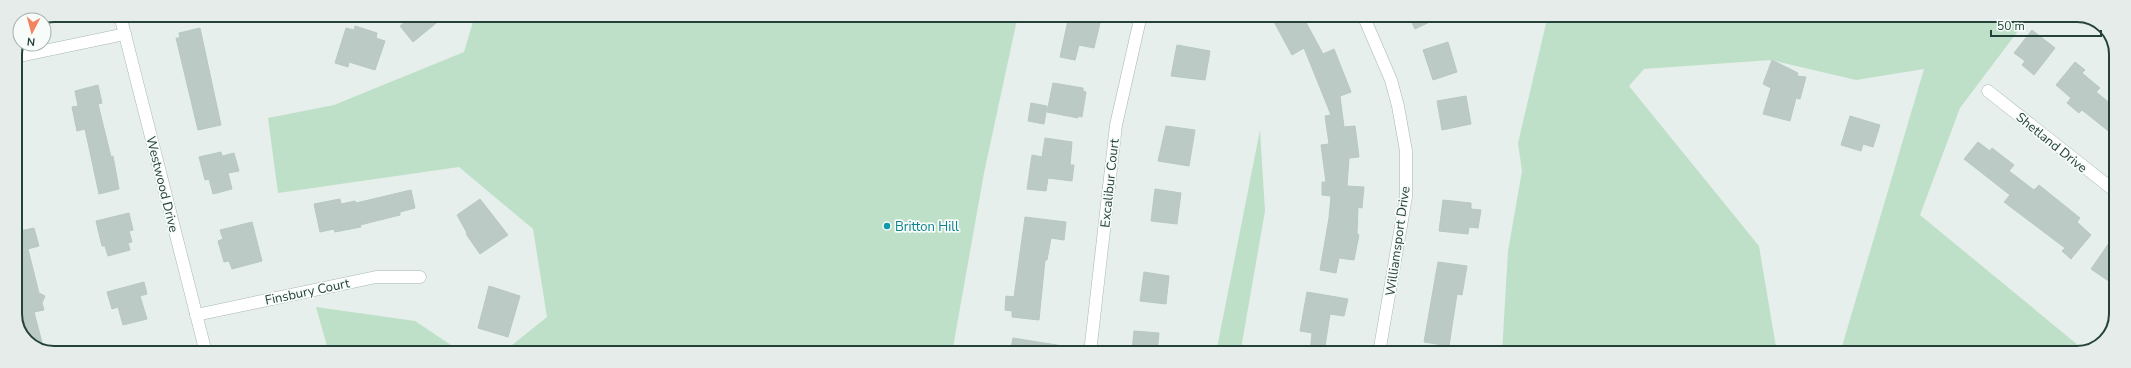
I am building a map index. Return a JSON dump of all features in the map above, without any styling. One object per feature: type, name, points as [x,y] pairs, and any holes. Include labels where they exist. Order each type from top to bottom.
[{"type":"street","name":"Westwood Drive","points":[[122,22],[204,346]]},
{"type":"street","name":"Excalibur Court","points":[[1091,346],[1116,125],[1139,22]]},
{"type":"street","name":"Williamsport Drive","points":[[1366,22],[1391,80],[1398,106],[1406,151],[1406,197],[1380,346]]},
{"type":"street","points":[[22,56],[125,34]]},
{"type":"street","name":"Shetland Drive","points":[[1988,91],[2109,186]]},
{"type":"street","name":"Finsbury Court","points":[[196,315],[376,276],[420,277]]},
{"type":"green space","points":[[473,22],[1016,22],[984,173],[953,346],[511,346],[547,317],[533,229],[459,167],[278,193],[268,118],[334,105],[464,52]]},
{"type":"green space","points":[[1546,22],[2025,22],[1960,108],[1920,215],[2079,346],[1842,346],[1924,69],[1856,80],[1771,60],[1644,69],[1629,86],[1759,246],[1776,346],[1502,346],[1508,251],[1522,171],[1518,143]]},
{"type":"green space","points":[[1260,130],[1265,211],[1242,346],[1217,346]]},
{"type":"green space","points":[[316,307],[415,321],[452,346],[327,346]]},
{"type":"building","points":[[403,22],[437,22],[413,42],[400,26],[404,23]]},
{"type":"building","points":[[1068,22],[1100,23],[1094,48],[1079,45],[1075,60],[1060,57]]},
{"type":"building","points":[[1274,22],[1306,22],[1323,54],[1334,49],[1351,92],[1340,96],[1344,127],[1355,126],[1359,157],[1349,158],[1347,186],[1364,187],[1362,208],[1358,207],[1357,234],[1359,235],[1354,260],[1339,258],[1336,273],[1320,270],[1329,218],[1331,196],[1322,195],[1322,182],[1326,182],[1321,145],[1329,144],[1325,116],[1331,115],[1304,48],[1292,55]]},
{"type":"building","points":[[1412,22],[1430,22],[1415,29]]},
{"type":"building","points":[[355,26],[377,33],[376,38],[385,41],[375,70],[349,62],[348,67],[335,63],[346,28],[354,30]]},
{"type":"building","points":[[200,28],[221,125],[198,130],[176,38],[180,38],[179,33]]},
{"type":"building","points":[[2032,30],[2055,48],[2034,75],[2022,65],[2025,61],[2014,53]]},
{"type":"building","points":[[1448,42],[1457,72],[1433,80],[1423,50]]},
{"type":"building","points":[[1177,45],[1210,51],[1205,80],[1171,76]]},
{"type":"building","points":[[1772,60],[1798,73],[1797,76],[1806,77],[1800,99],[1796,98],[1790,121],[1763,114],[1771,88],[1763,84]]},
{"type":"building","points":[[2075,62],[2085,70],[2082,73],[2100,88],[2096,92],[2109,102],[2109,131],[2082,110],[2079,113],[2067,103],[2071,98],[2056,85]]},
{"type":"building","points":[[1053,83],[1083,88],[1083,91],[1086,92],[1082,117],[1078,116],[1078,118],[1047,112]]},
{"type":"building","points":[[98,85],[102,103],[98,104],[111,157],[113,156],[119,189],[99,194],[85,129],[77,131],[72,107],[78,106],[75,91]]},
{"type":"building","points":[[1466,96],[1471,124],[1442,130],[1437,101]]},
{"type":"building","points":[[1031,103],[1047,106],[1044,124],[1028,121]]},
{"type":"building","points":[[1850,116],[1880,125],[1873,147],[1863,144],[1861,151],[1841,145]]},
{"type":"building","points":[[1166,126],[1195,130],[1189,166],[1158,161]]},
{"type":"building","points":[[1045,138],[1072,142],[1070,165],[1074,165],[1072,181],[1048,178],[1046,191],[1027,189],[1032,155],[1042,157]]},
{"type":"building","points":[[1978,142],[1990,151],[1992,148],[2014,165],[2009,171],[2034,190],[2039,185],[2080,218],[2077,222],[2091,235],[2071,259],[2062,251],[2065,248],[2004,202],[2010,195],[1964,159]]},
{"type":"building","points":[[221,152],[222,156],[234,153],[239,171],[228,173],[232,189],[213,194],[209,179],[205,180],[199,157]]},
{"type":"building","points":[[1155,189],[1181,193],[1177,224],[1151,221]]},
{"type":"building","points":[[411,190],[415,208],[400,212],[400,215],[360,225],[361,227],[335,232],[334,229],[320,232],[314,204],[340,199],[341,204],[355,201],[356,203]]},
{"type":"building","points":[[480,199],[508,235],[480,254],[466,234],[467,233],[457,215]]},
{"type":"building","points":[[1443,200],[1471,203],[1471,209],[1481,210],[1478,228],[1469,227],[1468,234],[1439,231]]},
{"type":"building","points":[[129,213],[133,230],[129,231],[132,242],[128,243],[130,250],[108,256],[105,246],[102,246],[96,221]]},
{"type":"building","points":[[1025,217],[1066,222],[1064,240],[1051,238],[1047,260],[1045,260],[1039,320],[1012,317],[1012,311],[1005,310],[1006,296],[1014,297]]},
{"type":"building","points":[[252,222],[262,261],[232,269],[229,261],[224,262],[218,241],[223,239],[220,230]]},
{"type":"building","points":[[34,228],[39,246],[28,249],[39,293],[45,296],[42,303],[44,310],[34,312],[42,344],[31,337],[27,332],[22,316],[22,231]]},
{"type":"building","points":[[2109,243],[2109,281],[2091,269]]},
{"type":"building","points":[[1438,262],[1467,266],[1462,295],[1457,294],[1449,346],[1424,342]]},
{"type":"building","points":[[1144,272],[1169,276],[1166,304],[1140,301]]},
{"type":"building","points":[[144,282],[147,294],[140,296],[147,319],[123,325],[118,307],[112,309],[107,292]]},
{"type":"building","points":[[489,286],[520,296],[508,337],[478,328]]},
{"type":"building","points":[[1307,292],[1348,299],[1344,316],[1330,314],[1325,346],[1311,346],[1312,333],[1300,331]]},
{"type":"building","points":[[1134,331],[1159,333],[1158,346],[1132,346]]},
{"type":"building","points":[[1013,338],[1063,346],[1011,346]]},
{"type":"place","name":"Britton Hill","points":[[887,226]]}]
